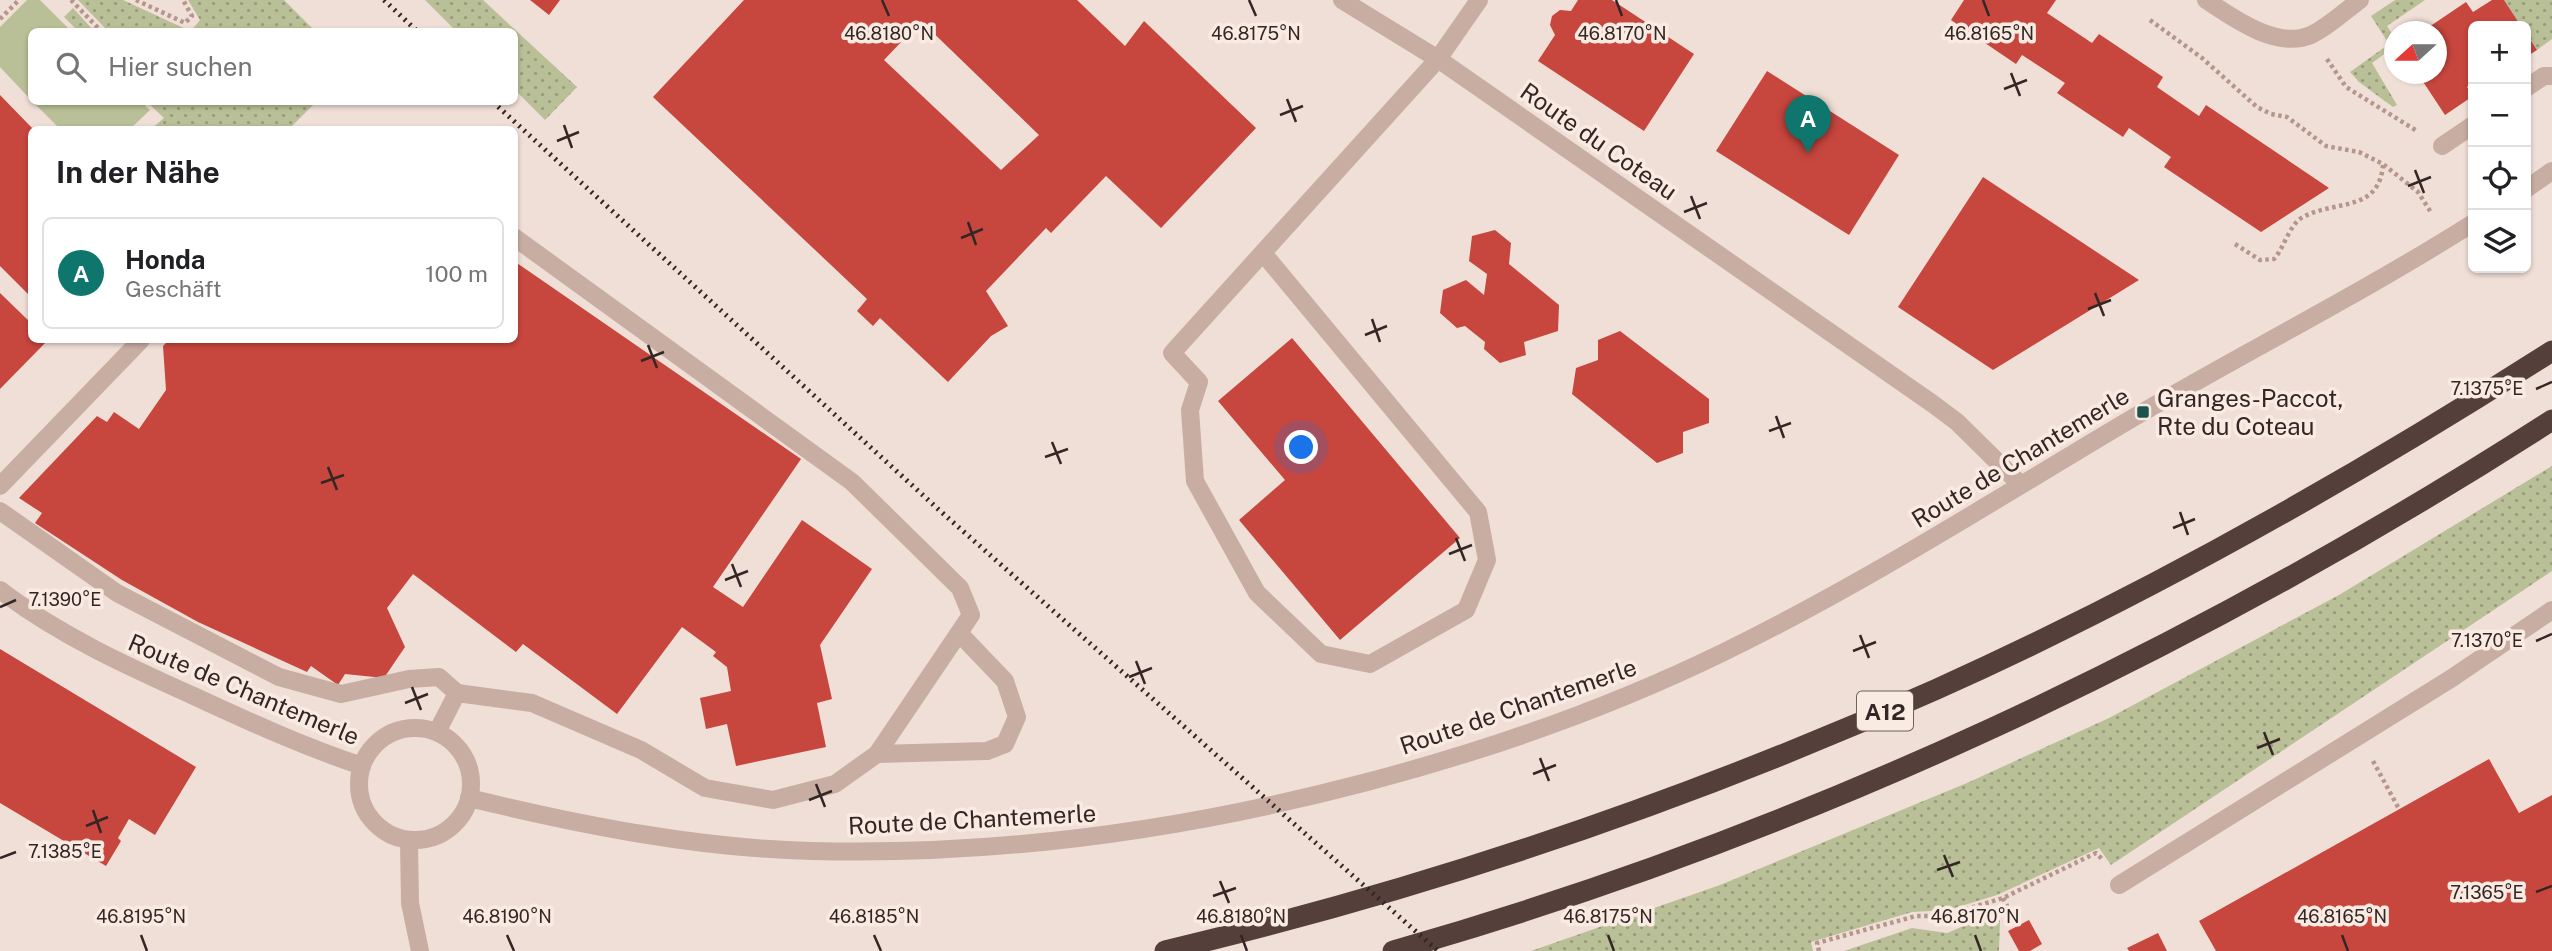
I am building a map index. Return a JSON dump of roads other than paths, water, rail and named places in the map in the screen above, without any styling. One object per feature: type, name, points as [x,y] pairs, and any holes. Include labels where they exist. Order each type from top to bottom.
[{"type":"highway","name":"A12","points":[[1166,951],[1311,914],[1524,850],[1733,774],[1905,703],[2040,641],[2237,538],[2419,433],[2552,351]]},
{"type":"highway","name":"A12","points":[[1393,951],[1542,905],[1648,868],[1754,828],[1961,742],[2064,694],[2266,589],[2419,502],[2552,420]]},
{"type":"street","name":"Route du Coteau","points":[[1342,0],[1438,59],[1933,404],[1957,422],[2020,484]]},
{"type":"street","points":[[1263,253],[1478,512],[1487,560],[1466,610],[1370,664],[1321,654],[1257,593],[1195,481],[1190,410],[1199,382],[1172,353],[1438,59],[1479,0]]},
{"type":"street","points":[[2206,0],[2247,27],[2289,40],[2311,35],[2360,0]]},
{"type":"street","points":[[2531,85],[2544,76],[2552,76]]},
{"type":"street","points":[[2442,146],[2468,128]]},
{"type":"street","points":[[2531,185],[2552,171]]},
{"type":"street","name":"Route de Chantemerle","points":[[469,798],[638,834],[807,851],[907,851],[1005,846],[1101,836],[1197,821],[1294,801],[1474,751],[1640,690],[1795,616],[2468,226]]},
{"type":"street","points":[[0,511],[117,593],[279,677],[341,694],[409,679],[439,677],[457,693],[532,702],[641,750],[705,788],[773,800],[835,784],[877,754],[971,615],[960,588],[852,482],[518,240]]},
{"type":"street","points":[[0,486],[138,343]]},
{"type":"street","name":"Route de Chantemerle","points":[[0,590],[27,611],[109,659],[305,747],[362,766]]},
{"type":"street","points":[[2119,885],[2452,678],[2552,610]]},
{"type":"street","points":[[877,754],[987,751],[1005,744],[1017,717],[1005,681],[959,633]]},
{"type":"street","points":[[437,732],[457,693]]},
{"type":"street","points":[[419,728],[437,732],[461,752],[471,782],[469,798],[463,813],[453,825],[440,834],[409,840],[392,836],[367,814],[361,799],[359,782],[362,766],[370,750],[392,733],[419,728]]},
{"type":"street","points":[[409,840],[410,903],[421,951]]},
{"type":"railway","points":[[384,0],[414,28]]},
{"type":"railway","points":[[496,105],[938,509],[1438,951]]},
{"type":"place","name":"Honda","points":[[1808,153]]},
{"type":"place","name":"Granges-Paccot, Rte du Coteau","points":[[2143,412]]}]
